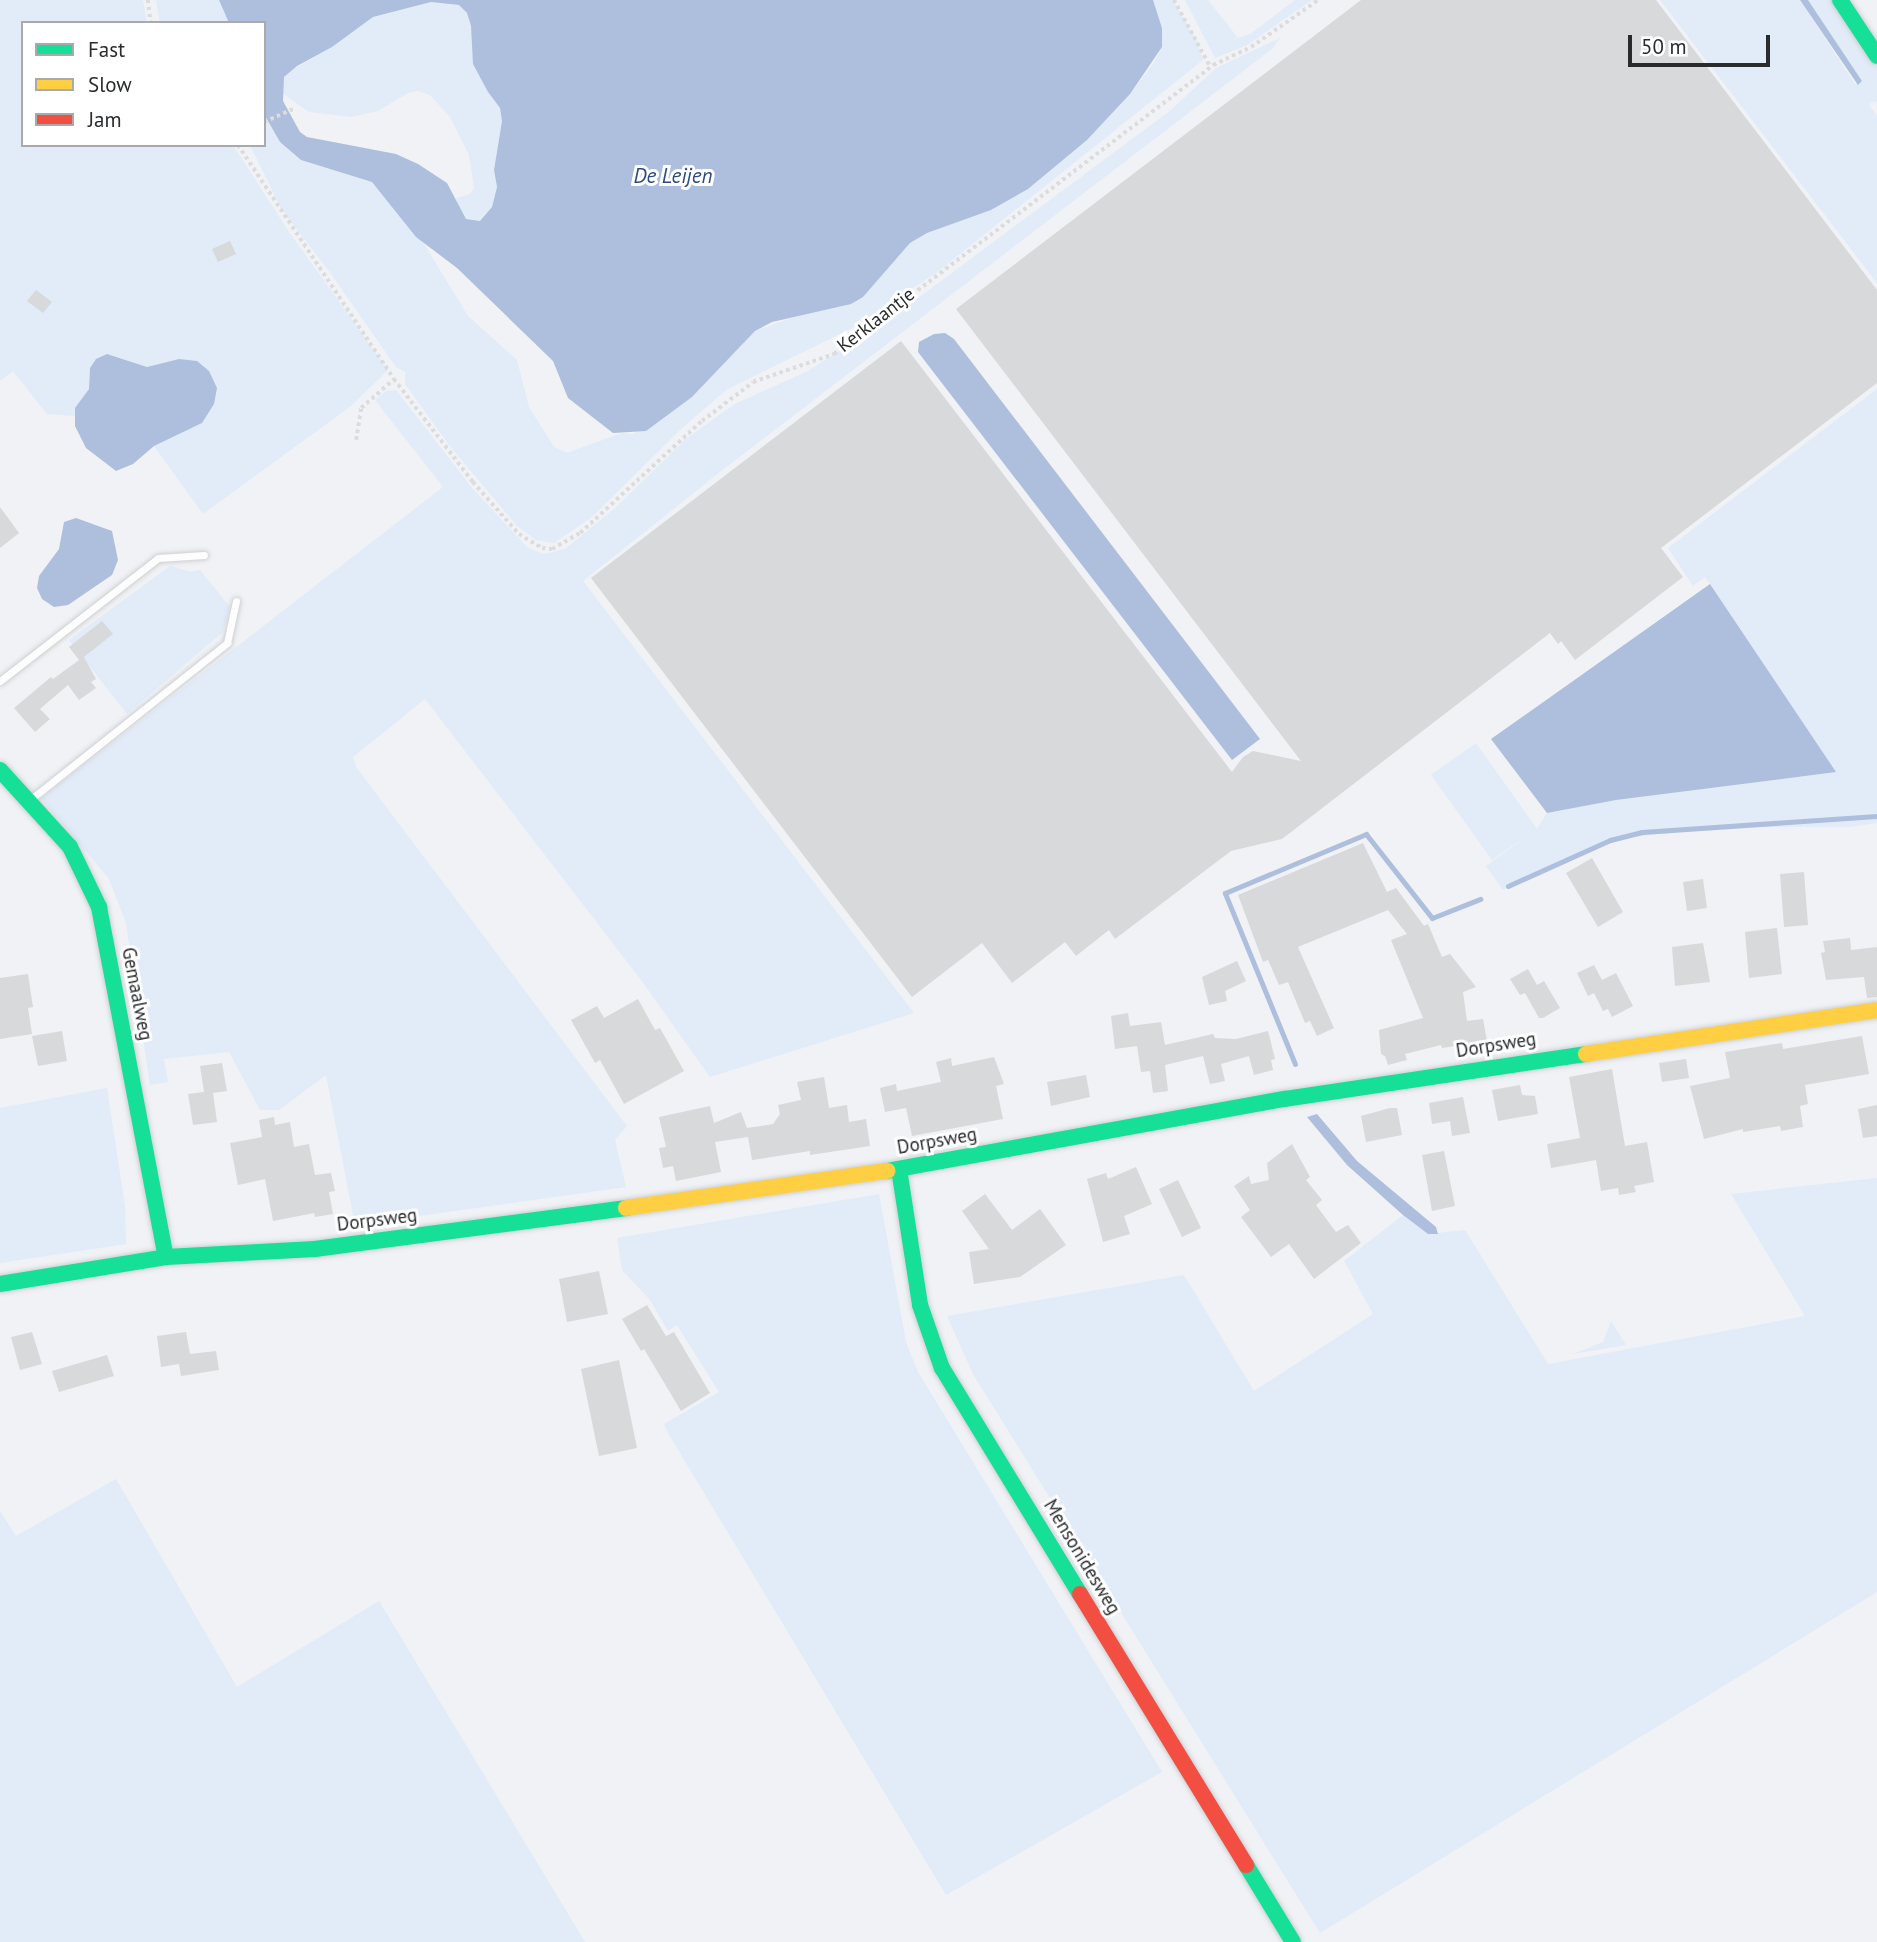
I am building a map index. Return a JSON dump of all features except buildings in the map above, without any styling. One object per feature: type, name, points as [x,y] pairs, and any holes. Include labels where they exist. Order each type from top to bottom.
[{"type":"street","points":[[1840,0],[1877,56]]},
{"type":"street","name":"Gemaalweg","points":[[0,770],[71,847],[99,906],[166,1257]]},
{"type":"street","name":"Dorpsweg","points":[[0,1284],[166,1257],[328,1247],[899,1169],[1285,1098],[1877,1010]]},
{"type":"street","name":"Mensonidesweg","points":[[899,1169],[920,1305],[942,1368],[1293,1942]]},
{"type":"lane","points":[[0,681],[158,558],[204,555]]},
{"type":"lane","points":[[28,801],[227,643],[236,601]]},
{"type":"path","points":[[148,0],[151,21]]},
{"type":"path","points":[[1174,0],[1210,66]]},
{"type":"path","name":"Kerklaantje","points":[[239,147],[394,379],[510,526],[542,548],[562,545],[580,533],[702,421],[753,382],[834,354],[1210,66],[1251,47],[1318,0]]},
{"type":"path","points":[[266,121],[295,108]]},
{"type":"path","points":[[356,440],[361,408],[394,379]]},
{"type":"shaded area","points":[[0,0],[143,0],[147,21],[21,21],[21,147],[234,147],[289,232],[388,370],[351,406],[203,514],[154,446],[202,423],[179,359],[147,367],[107,354],[90,368],[89,389],[76,408],[75,416],[47,414],[13,371],[0,381]]},
{"type":"shaded area","points":[[156,0],[219,0],[228,21],[160,21]]},
{"type":"shaded area","points":[[1153,0],[1173,0],[1198,43],[1203,60],[936,273],[852,328],[726,390],[681,429],[592,517],[554,543],[536,540],[517,526],[449,445],[405,384],[405,372],[396,367],[329,271],[282,210],[251,147],[266,147],[266,118],[280,142],[301,160],[372,182],[424,244],[468,316],[517,360],[529,407],[554,447],[567,453],[622,433],[633,434],[692,397],[755,331],[797,316],[897,257],[910,243],[927,233],[991,210],[1028,189],[1087,140],[1130,94],[1153,64],[1162,47],[1162,28]]},
{"type":"shaded area","points":[[1185,0],[1208,0],[1238,38],[1250,34],[1295,0],[1312,0],[1247,45],[1215,58]]},
{"type":"shaded area","points":[[1660,0],[1800,0],[1855,84],[1862,81],[1808,0],[1832,0],[1877,66],[1877,103],[1873,101],[1869,105],[1877,116],[1877,283]]},
{"type":"shaded area","points":[[431,2],[459,5],[467,13],[488,92],[500,108],[502,121],[494,170],[497,187],[492,207],[481,221],[466,219],[459,207],[456,198],[470,194],[474,188],[469,155],[450,117],[430,95],[418,91],[408,93],[378,111],[352,117],[309,112],[282,93],[284,77],[290,71],[332,47],[373,17]]},
{"type":"shaded area","points":[[1280,38],[1272,49],[725,468],[583,581],[914,1013],[710,1077],[641,980],[425,699],[353,757],[356,767],[627,1126],[615,1140],[626,1187],[355,1225],[326,1075],[279,1110],[260,1110],[229,1052],[164,1059],[168,1082],[150,1085],[126,923],[109,879],[41,798],[443,487],[375,400],[386,391],[396,390],[473,489],[528,548],[544,554],[565,549],[614,509],[686,439],[722,413],[737,403],[808,371],[898,313],[1171,110],[1216,68]]},
{"type":"shaded area","points":[[1877,389],[1877,823],[1851,827],[1727,827],[1634,837],[1589,849],[1503,890],[1486,866],[1531,833],[1492,860],[1431,775],[1476,743],[1537,829],[1547,813],[1616,800],[1835,772],[1705,577],[1693,586],[1668,548]]},
{"type":"shaded area","points":[[170,566],[191,572],[200,570],[230,607],[223,632],[127,714],[69,640]]},
{"type":"shaded area","points":[[107,1088],[125,1206],[126,1244],[0,1263],[0,1108]]},
{"type":"shaded area","points":[[1877,1178],[1877,1592],[1320,1933],[973,1374],[947,1316],[1184,1275],[1254,1391],[1373,1314],[1344,1261],[1403,1215],[1428,1234],[1465,1230],[1548,1364],[1805,1316],[1731,1194]]},
{"type":"shaded area","points":[[879,1194],[906,1342],[918,1372],[1162,1772],[946,1895],[668,1433],[664,1424],[719,1392],[677,1325],[668,1331],[650,1300],[622,1270],[617,1238]]},
{"type":"shaded area","points":[[1611,1321],[1626,1345],[1573,1354],[1603,1342]]},
{"type":"shaded area","points":[[116,1479],[237,1687],[379,1601],[585,1942],[0,1942],[0,1511],[16,1536]]},
{"type":"water","name":"De Leijen","points":[[219,0],[1153,0],[1162,28],[1162,47],[1130,94],[1087,140],[1028,189],[991,210],[927,233],[910,243],[863,297],[851,304],[772,322],[755,331],[692,397],[646,431],[613,433],[568,398],[553,361],[457,268],[416,237],[372,182],[301,160],[280,142],[266,118],[266,21],[228,21]],"holes":[[[431,2],[459,5],[467,13],[471,26],[473,64],[500,108],[502,121],[494,170],[497,187],[492,207],[480,221],[466,219],[447,183],[418,164],[396,154],[307,137],[300,132],[283,101],[284,77],[373,17]]]},
{"type":"water","points":[[1800,0],[1808,0],[1862,81],[1858,85]]},
{"type":"water","points":[[945,333],[954,339],[1260,739],[1232,760],[918,352],[919,342],[934,334]]},
{"type":"water","points":[[107,354],[147,367],[179,359],[197,361],[209,371],[217,388],[214,404],[202,423],[154,446],[133,464],[116,471],[86,448],[75,426],[75,408],[89,389],[90,368],[96,359]]},
{"type":"water","points":[[76,518],[112,531],[118,560],[112,575],[68,605],[54,607],[42,599],[37,588],[39,576],[59,549],[64,522]]},
{"type":"water","points":[[1710,584],[1836,772],[1616,800],[1547,813],[1491,739]]},
{"type":"water","points":[[1317,1114],[1357,1161],[1436,1227],[1438,1234],[1428,1234],[1347,1165],[1307,1117]]},
{"type":"waterway","points":[[1508,886],[1610,840],[1642,832],[1877,816]]},
{"type":"waterway","points":[[1295,1064],[1225,893],[1366,834],[1432,918],[1480,899]]},
{"type":"traffic: fast","points":[[1840,0],[1877,56]]},
{"type":"traffic: fast","points":[[0,770],[70,847],[99,907],[166,1257]]},
{"type":"traffic: fast","points":[[887,1171],[1285,1099],[1586,1054]]},
{"type":"traffic: fast","points":[[899,1169],[920,1305],[942,1368],[1080,1594]]},
{"type":"traffic: fast","points":[[0,1284],[166,1257],[315,1249],[626,1208]]},
{"type":"traffic: fast","points":[[1246,1865],[1293,1942]]},
{"type":"traffic: slow","points":[[1586,1054],[1877,1010]]},
{"type":"traffic: slow","points":[[626,1208],[887,1171]]},
{"type":"traffic: jam","points":[[1080,1594],[1246,1865]]}]
